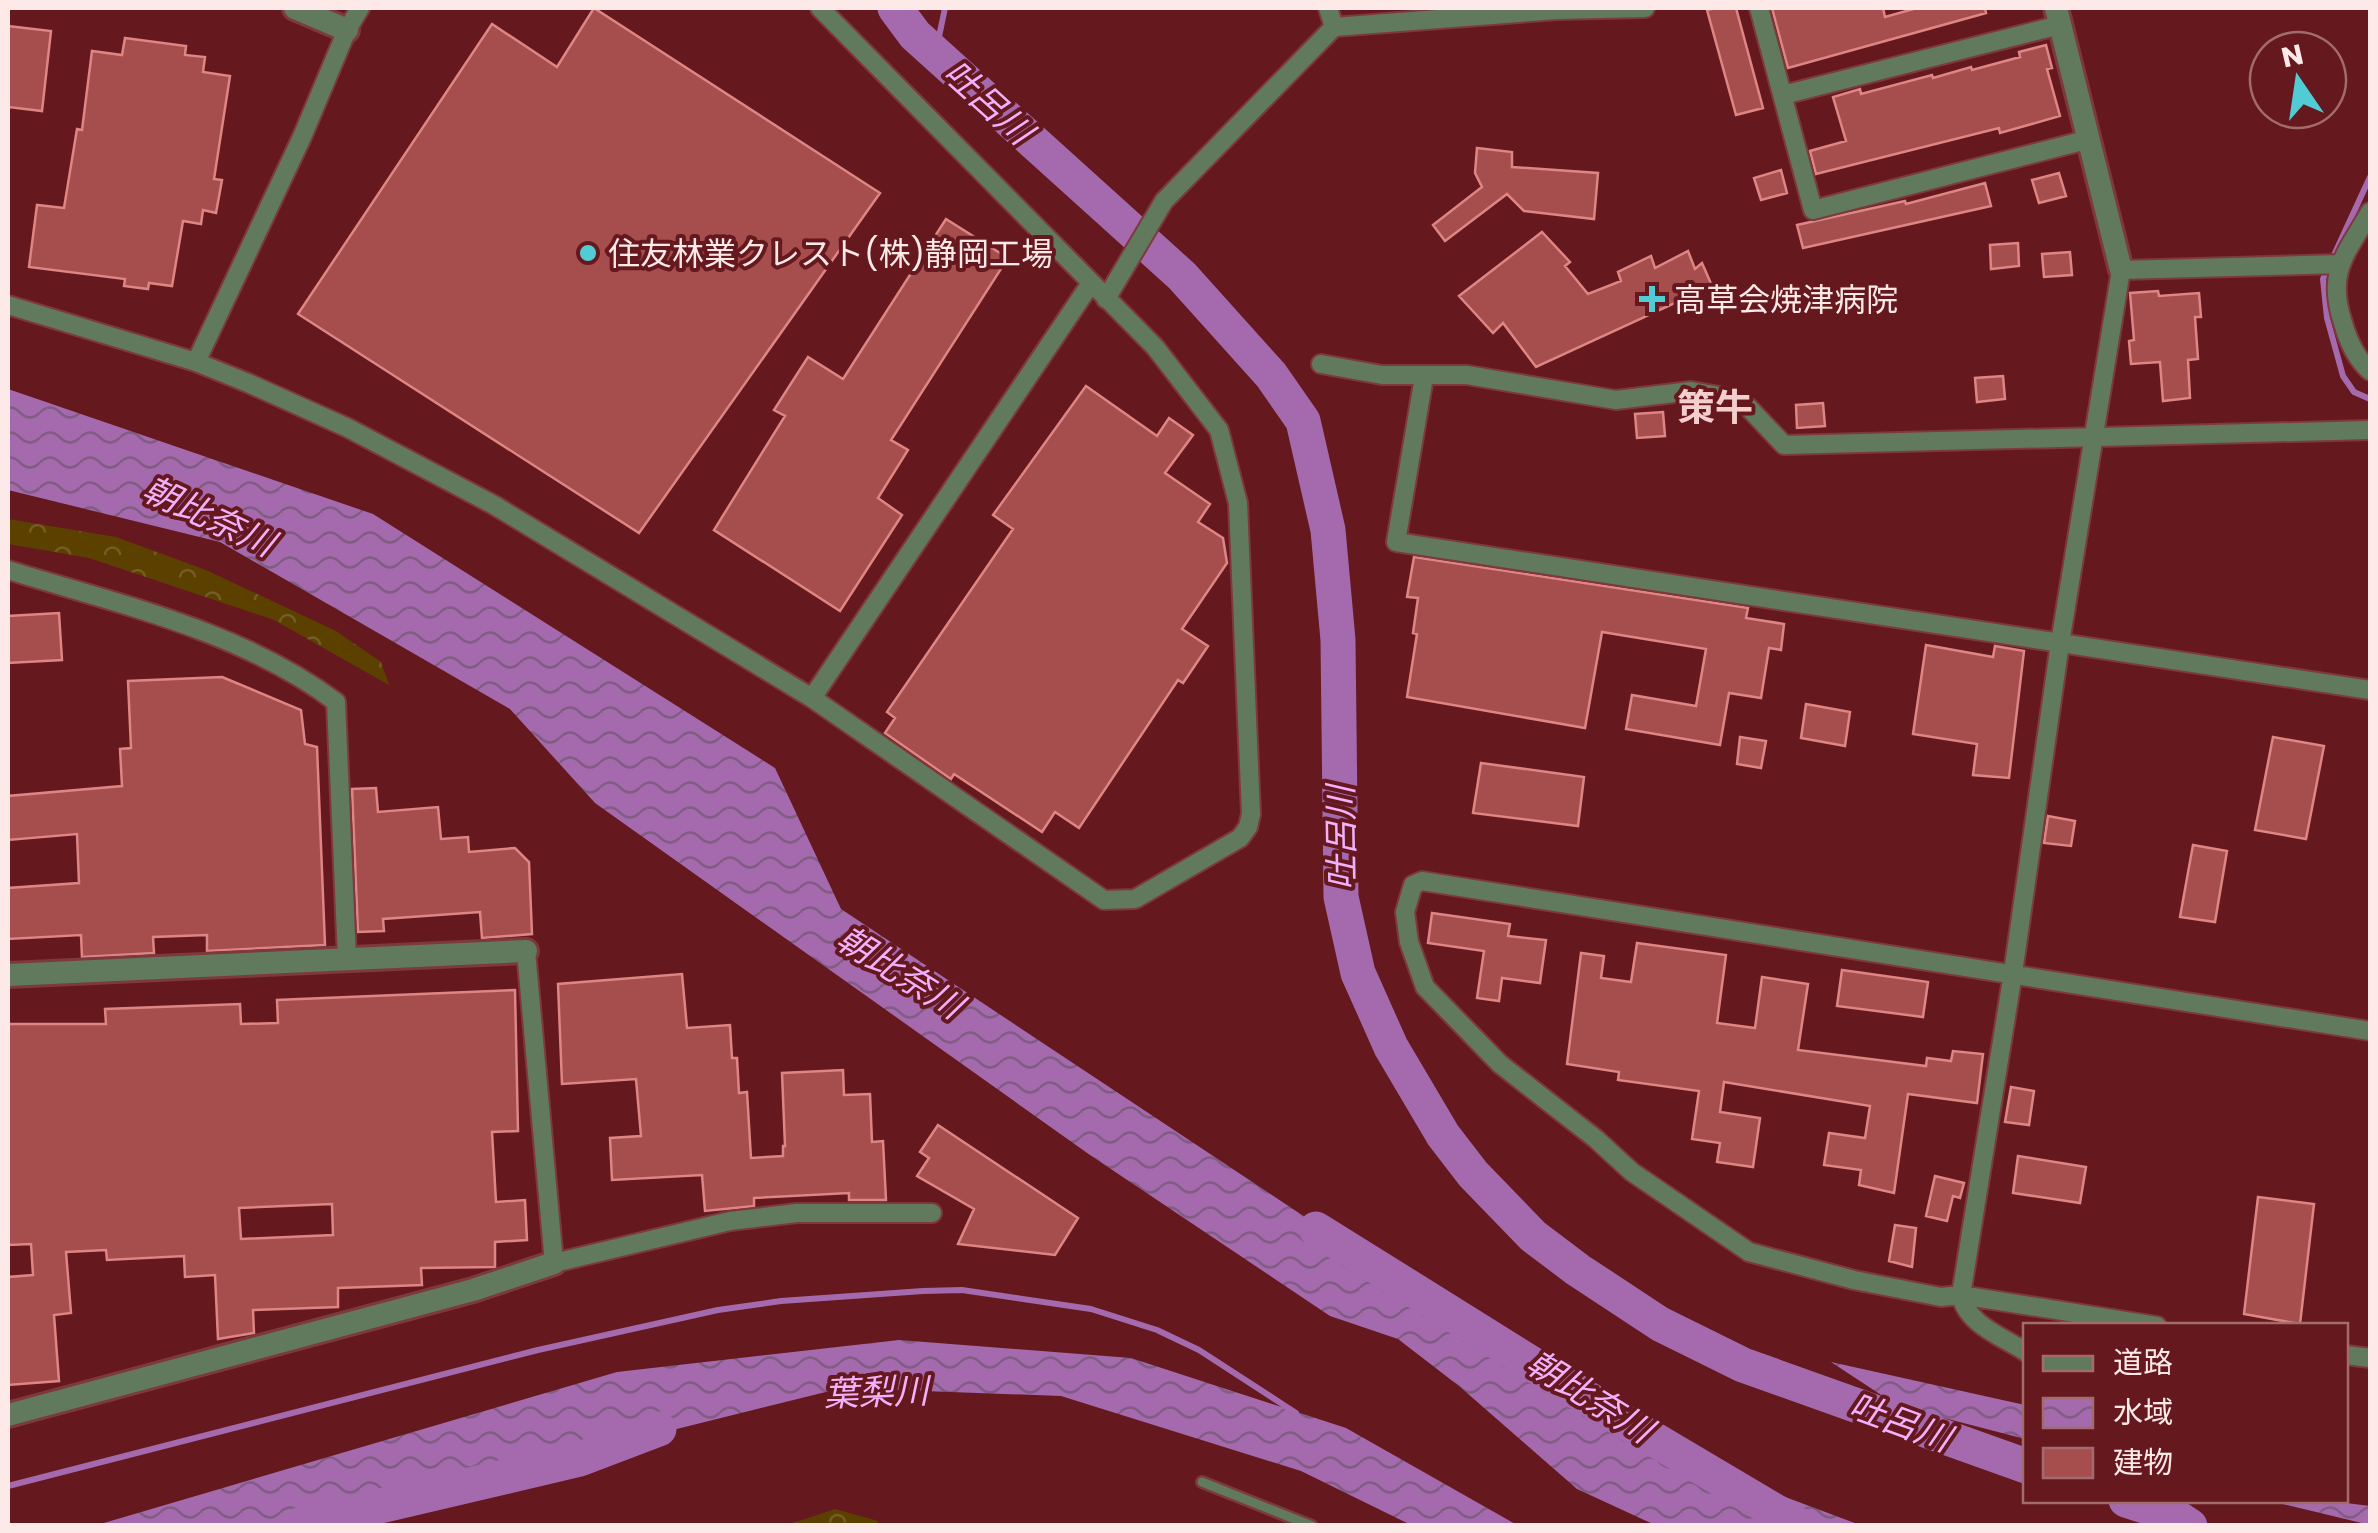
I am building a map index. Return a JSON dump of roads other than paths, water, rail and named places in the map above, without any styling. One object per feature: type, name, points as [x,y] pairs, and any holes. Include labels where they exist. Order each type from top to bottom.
[{"type":"street","points":[[296,8],[347,30]]},
{"type":"street","points":[[196,362],[360,8]]},
{"type":"street","points":[[8,304],[196,362],[348,428],[494,505],[812,698],[1104,900],[1135,899],[1240,838],[1251,814],[1238,503],[1219,430],[1154,348],[820,8]]},
{"type":"street","points":[[1328,8],[1334,27]]},
{"type":"street","points":[[1106,299],[1164,201],[1334,27],[1442,14],[1645,8]]},
{"type":"street","points":[[1759,8],[1814,210],[2090,139]]},
{"type":"street","points":[[1782,95],[2058,16],[2121,270],[1961,1295],[1963,1308],[1977,1322],[2023,1350]]},
{"type":"street","points":[[2370,212],[2340,264],[2334,291],[2347,338],[2370,372]]},
{"type":"street","points":[[2121,270],[2340,264]]},
{"type":"street","points":[[812,698],[1091,283]]},
{"type":"street","points":[[1321,364],[1382,375],[1467,375],[1616,400],[1690,391],[1725,397],[1748,407],[1784,445],[2370,430]]},
{"type":"street","points":[[1424,377],[1396,542],[2370,690]]},
{"type":"street","points":[[8,570],[192,627],[307,680],[336,702],[348,959]]},
{"type":"street","points":[[2138,1323],[1961,1295],[1941,1297],[1854,1280],[1749,1252],[1632,1172],[1500,1064],[1425,987],[1409,942],[1405,912],[1413,885],[1422,881],[2370,1031]]},
{"type":"street","points":[[8,975],[526,951],[554,1263]]},
{"type":"street","points":[[8,1415],[472,1290],[554,1263],[730,1221],[797,1213],[932,1213]]},
{"type":"lane","points":[[1202,1482],[1312,1526]]},
{"type":"water","points":[[8,389],[373,514],[775,768],[841,909],[1650,1446],[1860,1525],[1655,1525],[1577,1489],[1459,1386],[1398,1339],[1330,1316],[1090,1155],[595,803],[510,709],[220,542],[8,490]]},
{"type":"water","points":[[899,1340],[1131,1358],[1346,1428],[1517,1525],[1411,1525],[1301,1471],[1061,1396],[842,1388],[290,1525],[97,1525],[617,1372]]},
{"type":"water","points":[[1831,1362],[2023,1405],[2023,1438],[1898,1406]]},
{"type":"water","points":[[2278,1503],[2370,1506],[2370,1525]]},
{"type":"waterway","name":"吐呂川","points":[[895,8],[915,35],[1182,276],[1271,375],[1303,421],[1328,530],[1338,640],[1341,897],[1358,973],[1391,1047],[1443,1135],[1473,1174],[1533,1236],[1660,1324],[1743,1365],[2023,1465]]},
{"type":"waterway","points":[[936,51],[945,8]]},
{"type":"waterway","points":[[2370,177],[2323,279],[2327,318],[2343,376],[2354,392],[2370,399]]},
{"type":"waterway","name":"朝比奈川","points":[[1316,1229],[1800,1526]]},
{"type":"waterway","points":[[8,1486],[538,1350],[718,1310],[781,1301],[923,1291],[962,1290],[1091,1309],[1157,1330],[1199,1350],[1296,1413]]},
{"type":"waterway","name":"葉梨川","points":[[295,1526],[580,1459],[659,1429]]},
{"type":"waterway","name":"吐呂川","points":[[2135,1503],[2175,1516],[2190,1526]]},
{"type":"place","name":"住友林業クレスト(株)静岡工場","points":[[588,253]]},
{"type":"place","name":"高草会焼津病院","points":[[1652,299]]},
{"type":"district","name":"策牛","points":[[1715,407]]}]
